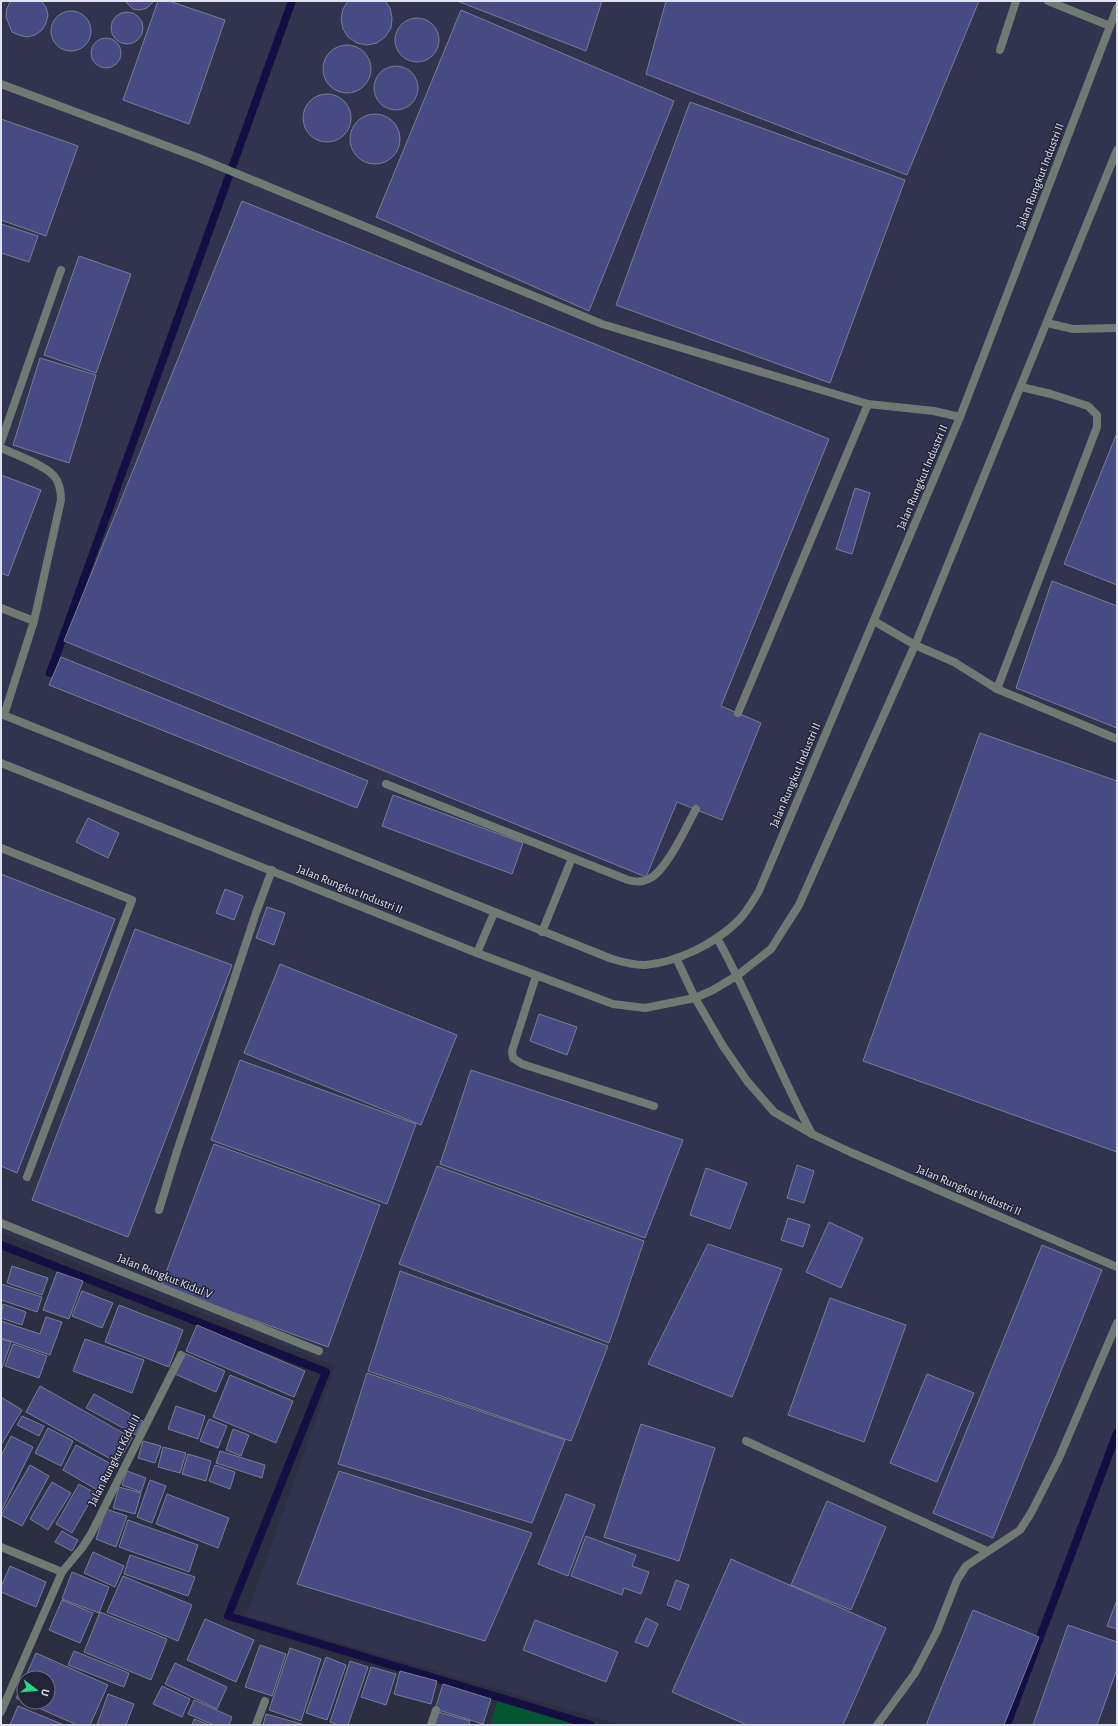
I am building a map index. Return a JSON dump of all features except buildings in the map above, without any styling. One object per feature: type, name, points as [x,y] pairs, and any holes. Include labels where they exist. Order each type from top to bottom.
[{"type":"street","points":[[1000,50],[1016,1]]},
{"type":"street","points":[[1048,1],[1110,26]]},
{"type":"street","name":"Jalan Rungkut Industri II","points":[[2,714],[494,913],[612,959],[628,964],[645,965],[676,958],[717,938],[739,920],[759,891],[960,417],[1117,8]]},
{"type":"street","points":[[1,84],[247,177],[602,324],[868,404],[934,411],[960,417]]},
{"type":"street","name":"Jalan Rungkut Industri II","points":[[1,763],[477,953],[613,1004],[645,1008],[695,998],[713,990],[738,975],[771,949],[799,905],[915,645],[1117,150]]},
{"type":"street","points":[[1,442],[61,270]]},
{"type":"street","points":[[1047,323],[1073,329],[1117,328]]},
{"type":"street","points":[[997,689],[1097,427],[1097,414],[1088,406],[1051,394],[1021,387]]},
{"type":"street","points":[[738,713],[868,404]]},
{"type":"street","points":[[1,448],[46,469],[54,476],[60,488],[61,500],[55,520],[34,621],[2,714]]},
{"type":"street","points":[[1,608],[34,621]]},
{"type":"street","points":[[874,621],[915,645],[954,662],[997,689],[1117,739]]},
{"type":"street","points":[[386,784],[628,880],[637,882],[649,879],[658,873],[696,809]]},
{"type":"street","points":[[1,848],[132,900],[27,1177]]},
{"type":"street","points":[[542,932],[572,858]]},
{"type":"street","points":[[159,1210],[253,920],[272,870]]},
{"type":"street","points":[[477,953],[494,913]]},
{"type":"street","points":[[717,938],[738,975],[793,1100],[812,1134]]},
{"type":"street","name":"Jalan Rungkut Industri II","points":[[676,958],[695,998],[722,1046],[747,1081],[774,1112],[812,1134],[1117,1267]]},
{"type":"street","points":[[536,976],[512,1051],[513,1058],[522,1064],[654,1106]]},
{"type":"street","name":"Jalan Rungkut Kidul V","points":[[1,1222],[319,1351]]},
{"type":"street","points":[[877,1725],[915,1673],[937,1631],[957,1580],[966,1566],[1020,1530],[1031,1513],[1059,1458],[1117,1323]]},
{"type":"street","name":"Jalan Rungkut Kidul II","points":[[1,1712],[62,1572],[82,1548],[91,1534],[181,1355]]},
{"type":"street","points":[[746,1441],[987,1551]]},
{"type":"street","points":[[1,1546],[62,1572]]},
{"type":"street","points":[[256,1725],[265,1701]]},
{"type":"street","points":[[431,1725],[436,1710]]},
{"type":"shaded area","points":[[1,1],[1117,1],[1117,1725],[621,1725],[246,1616],[335,1366],[1,1233]]},
{"type":"green space","points":[[499,1696],[594,1725],[490,1725]]},
{"type":"waterway","points":[[50,673],[292,1]]},
{"type":"waterway","points":[[1,1245],[326,1372],[228,1616],[591,1725]]},
{"type":"waterway","points":[[1007,1725],[1117,1433]]}]
